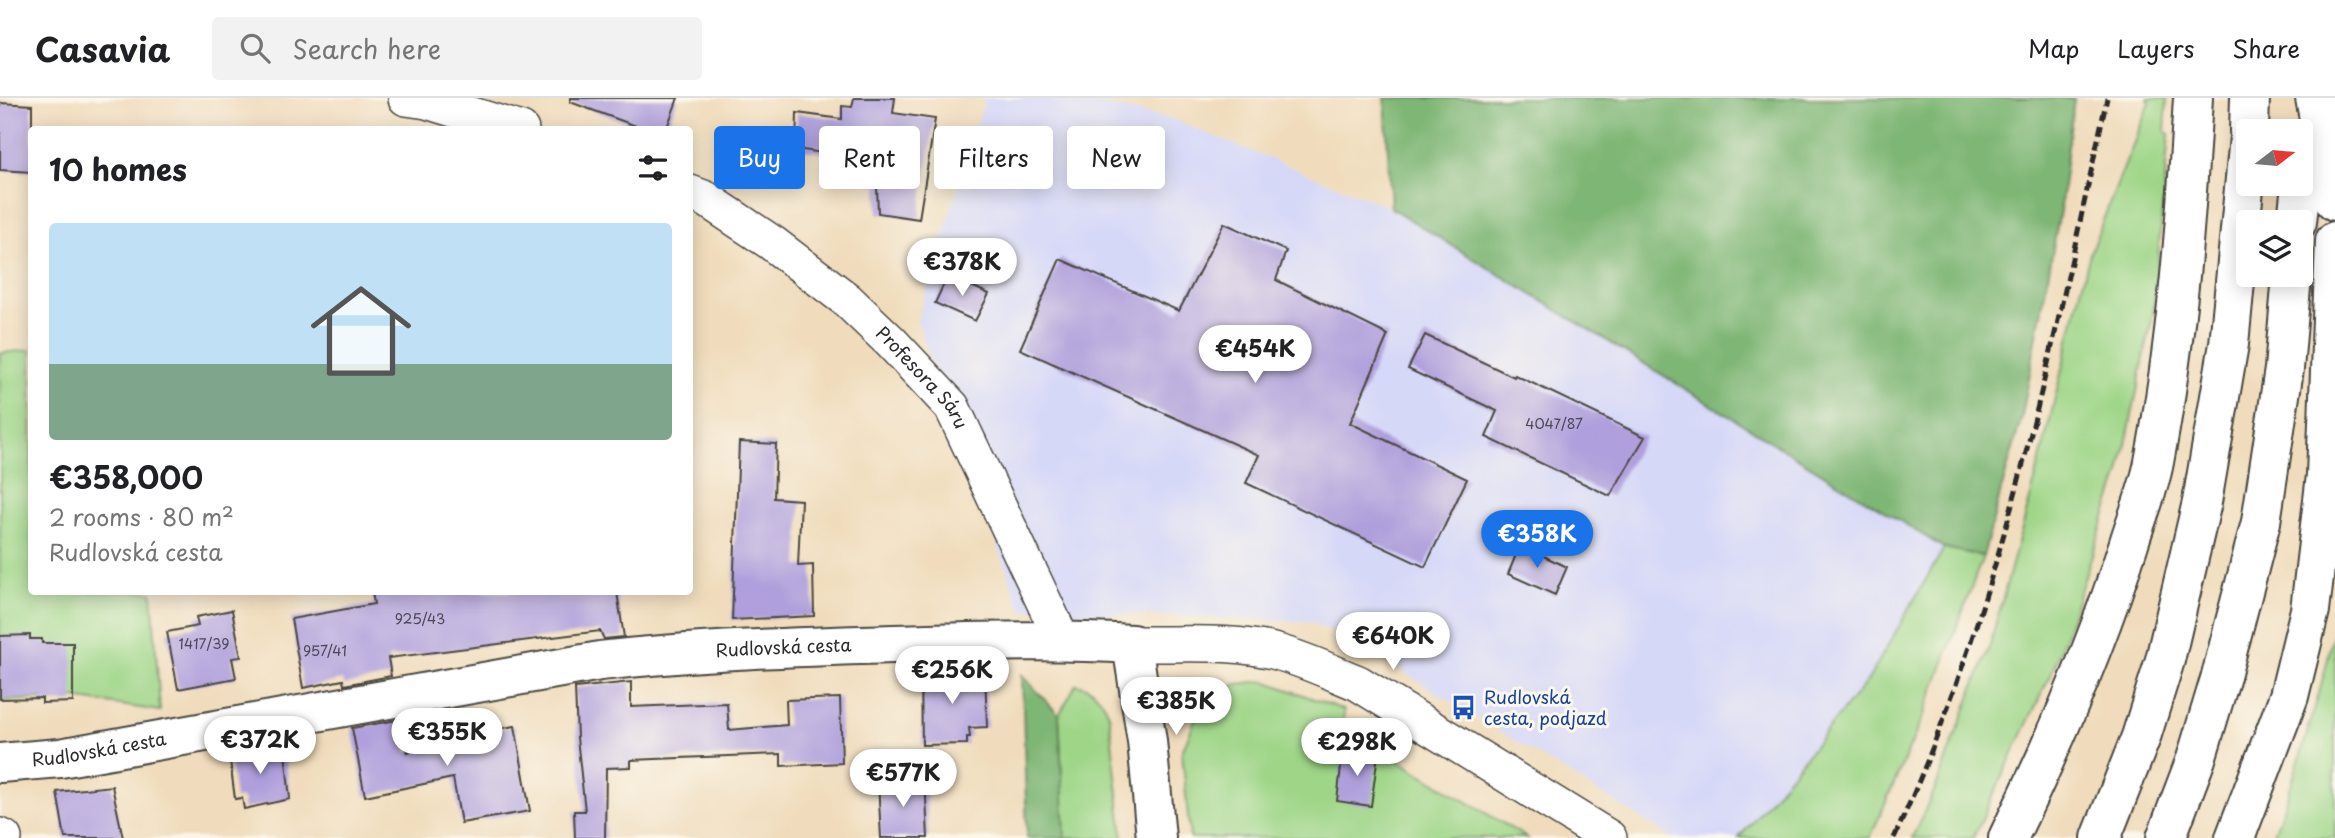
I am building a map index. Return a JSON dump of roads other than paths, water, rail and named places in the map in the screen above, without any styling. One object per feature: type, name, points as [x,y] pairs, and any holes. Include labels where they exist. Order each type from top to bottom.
[{"type":"main road","points":[[2008,838],[2085,671],[2154,465],[2182,274],[2193,98]]},
{"type":"main road","points":[[2249,119],[2250,98]]},
{"type":"main road","points":[[2307,119],[2309,98]]},
{"type":"main road","points":[[2315,98],[2335,201]]},
{"type":"main road","points":[[2101,838],[2141,737],[2165,660],[2202,502],[2229,344],[2243,196]]},
{"type":"main road","points":[[2235,838],[2289,696],[2310,610],[2326,475],[2335,240]]},
{"type":"main road","points":[[2166,838],[2196,758],[2221,676],[2261,522],[2284,369],[2291,287]]},
{"type":"main road","name":"Rudlovská cesta","points":[[0,763],[60,758],[600,661],[671,653],[1062,640],[1132,644]]},
{"type":"main road","points":[[1132,644],[1147,741],[1156,838]]},
{"type":"street","points":[[407,98],[427,101],[508,126]]},
{"type":"street","name":"Profesora Sáru","points":[[693,193],[706,199],[772,243],[847,300],[952,407],[1062,640]]},
{"type":"street","name":"Rudlovská cesta","points":[[1132,644],[1227,646],[1276,652],[1358,683],[1609,838]]},
{"type":"railway","points":[[1894,838],[1932,749],[1965,659],[1994,567],[2044,380],[2107,98]]},
{"type":"place","name":"Rudlovská cesta, podjazd","points":[[1464,708]]}]
